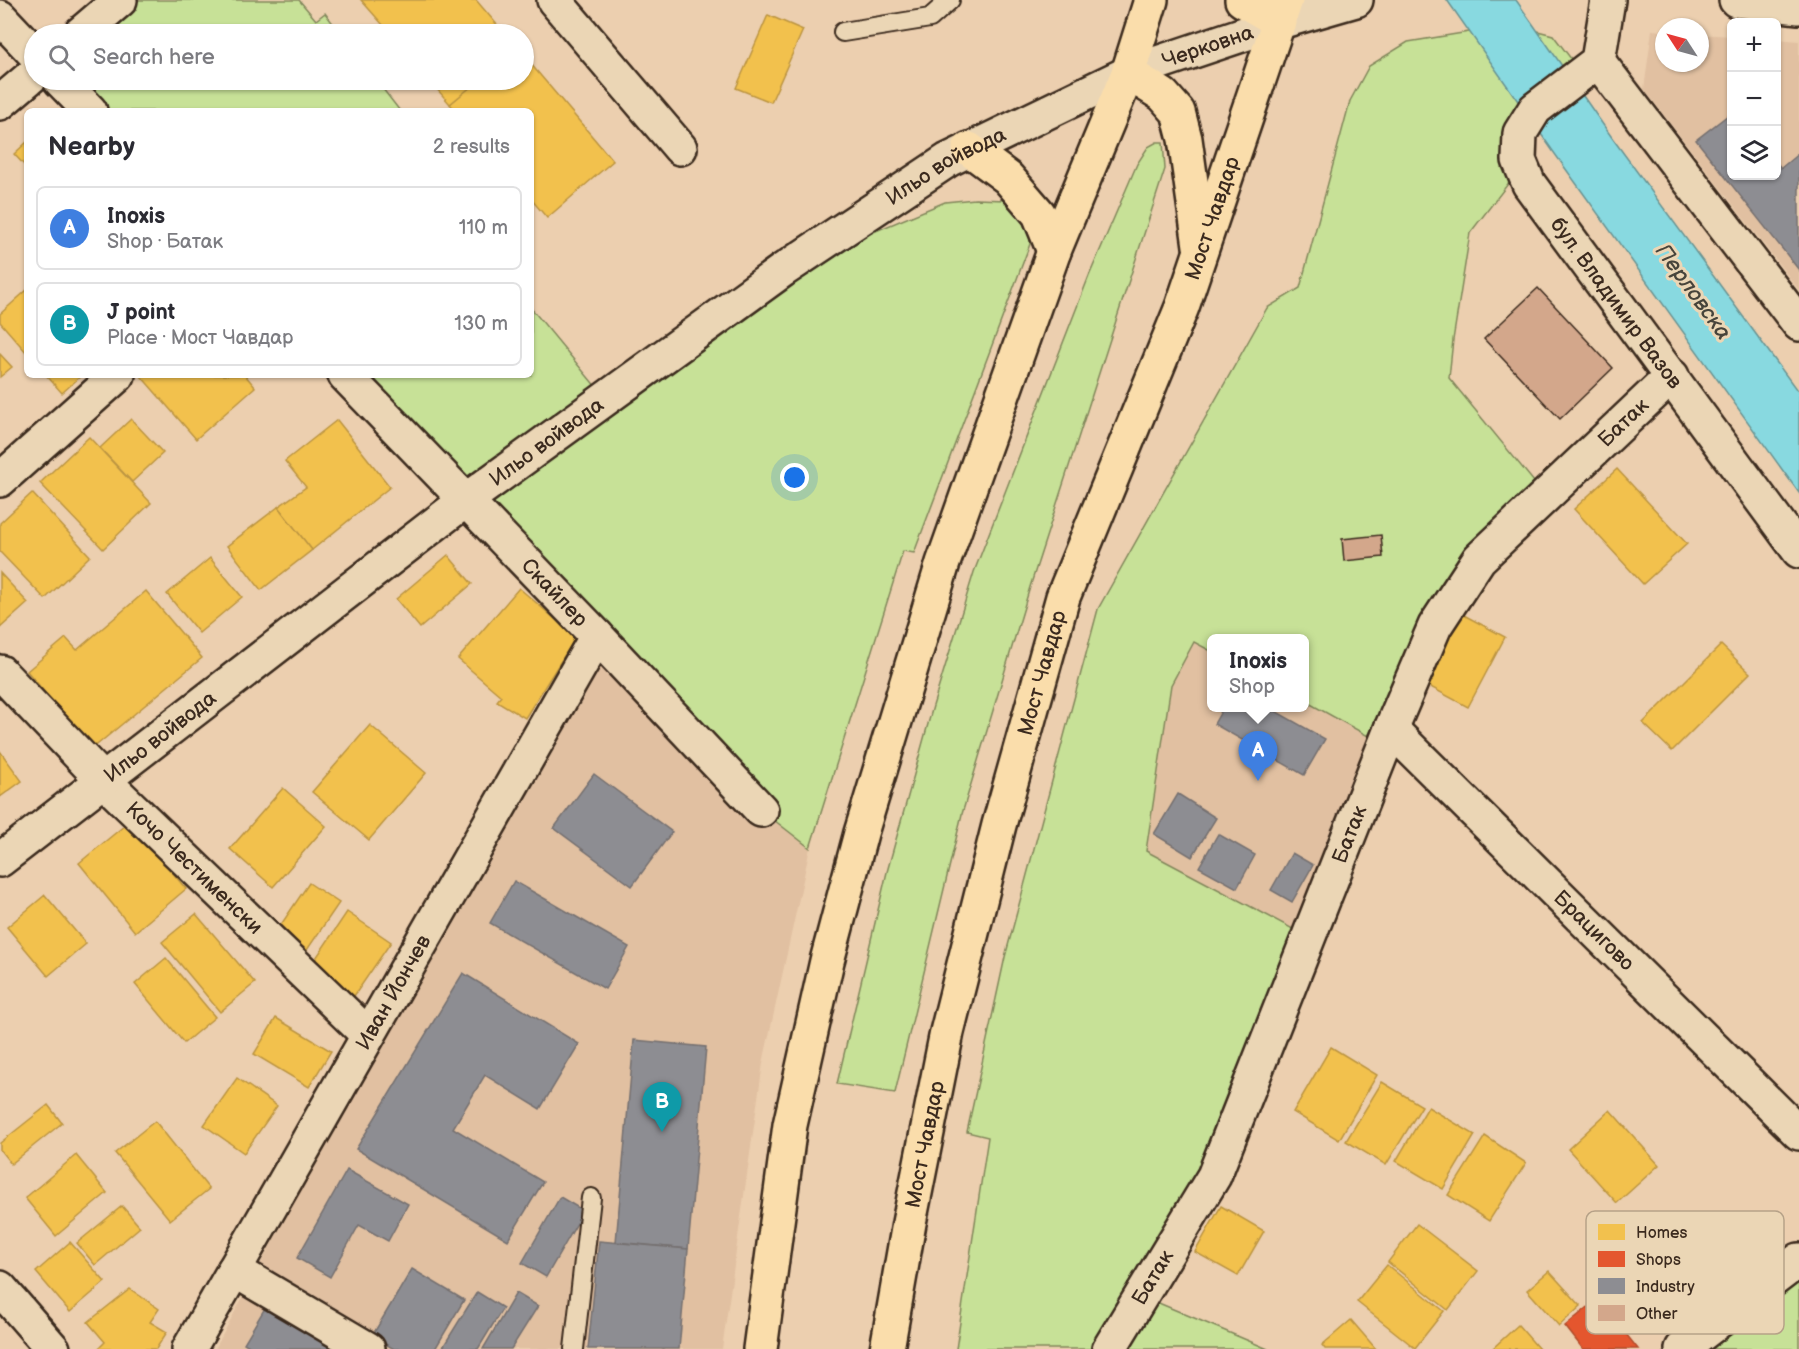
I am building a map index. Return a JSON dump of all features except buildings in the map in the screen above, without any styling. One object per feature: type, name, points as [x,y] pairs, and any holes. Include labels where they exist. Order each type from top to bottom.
[{"type":"main road","points":[[760,1349],[790,1125],[827,961],[861,833],[943,563],[1054,251],[1128,73],[1150,0]]},
{"type":"main road","points":[[1242,0],[1283,11]]},
{"type":"main road","name":"Мост Чавдар","points":[[887,1349],[909,1223],[947,1032],[999,825],[1063,597],[1149,390],[1201,254],[1283,11]]},
{"type":"main road","points":[[1128,73],[1163,95],[1178,112],[1185,139],[1201,254]]},
{"type":"main road","points":[[969,150],[1008,178],[1039,214],[1054,251]]},
{"type":"street","points":[[92,24],[120,0]]},
{"type":"street","points":[[554,0],[680,148]]},
{"type":"street","name":"Черковна","points":[[1128,73],[1283,11],[1356,0]]},
{"type":"street","points":[[1608,0],[1598,61],[1799,324]]},
{"type":"street","points":[[1736,0],[1799,7]]},
{"type":"street","points":[[0,17],[24,42]]},
{"type":"street","name":"бул. Владимир Вазов","points":[[1598,61],[1535,109],[1520,133],[1519,160],[1529,184],[1799,551]]},
{"type":"street","name":"Ильо войвода","points":[[0,860],[466,500],[783,270],[948,160],[1128,73]]},
{"type":"street","points":[[0,103],[24,83]]},
{"type":"street","points":[[70,90],[87,108]]},
{"type":"street","name":"Батак","points":[[1109,1349],[1214,1176],[1391,729],[1435,626],[1479,559],[1672,376]]},
{"type":"street","points":[[0,480],[115,378]]},
{"type":"street","name":"Скайлер","points":[[348,378],[761,810]]},
{"type":"street","name":"Иван Йончев","points":[[189,1349],[597,636]]},
{"type":"street","name":"Кочо Честименски","points":[[0,672],[103,780],[368,1035]]},
{"type":"street","name":"Брацигово","points":[[1391,729],[1799,1133]]},
{"type":"street","points":[[1784,1271],[1799,1260]]},
{"type":"street","points":[[234,1270],[368,1349]]},
{"type":"street","points":[[6,1309],[53,1349]]},
{"type":"street","points":[[1682,1349],[1702,1334]]},
{"type":"lane","points":[[843,32],[930,18],[950,0]]},
{"type":"lane","points":[[574,1349],[591,1198]]},
{"type":"shaded area","points":[[1652,30],[1655,30],[1655,72],[1709,72],[1709,35],[1727,36],[1727,180],[1781,180],[1781,39],[1799,41],[1799,290],[1644,89]]},
{"type":"shaded area","points":[[597,636],[761,810],[810,848],[763,1063],[722,1349],[215,1349]]},
{"type":"shaded area","points":[[1194,642],[1207,649],[1207,712],[1309,712],[1309,703],[1368,736],[1293,929],[1146,851],[1171,685]]},
{"type":"green space","points":[[120,0],[299,0],[316,20],[325,13],[333,24],[92,24]]},
{"type":"green space","points":[[1526,28],[1553,35],[1572,60],[1533,90],[1511,180],[1470,233],[1449,378],[1539,488],[1427,617],[1368,736],[1309,703],[1309,634],[1207,634],[1207,649],[1194,642],[1171,685],[1146,851],[1293,929],[1199,1168],[1093,1349],[956,1349],[988,1137],[967,1132],[1005,957],[1098,609],[1267,308],[1300,288],[1350,101],[1369,66],[1408,42],[1475,31]]},
{"type":"green space","points":[[70,90],[384,90],[398,108],[87,108]]},
{"type":"green space","points":[[1157,142],[1163,142],[1165,169],[1030,587],[962,814],[895,1093],[837,1084],[887,872],[933,706],[974,572],[1089,276],[1137,164],[1148,147]]},
{"type":"green space","points":[[975,199],[1006,200],[1029,223],[1030,244],[914,553],[903,551],[810,848],[761,810],[348,378],[534,378],[534,312],[606,399],[783,270],[945,202]]},
{"type":"green space","points":[[1799,1277],[1799,1349],[1704,1349],[1724,1334],[1784,1334],[1784,1288]]},
{"type":"green space","points":[[1142,1296],[1268,1349],[1109,1349]]},
{"type":"water","name":"Перловска","points":[[1447,0],[1516,0],[1613,139],[1799,393],[1799,493],[1555,154]]},
{"type":"place","name":"Inoxis","points":[[1258,781]]},
{"type":"place","name":"J point","points":[[662,1132]]}]
